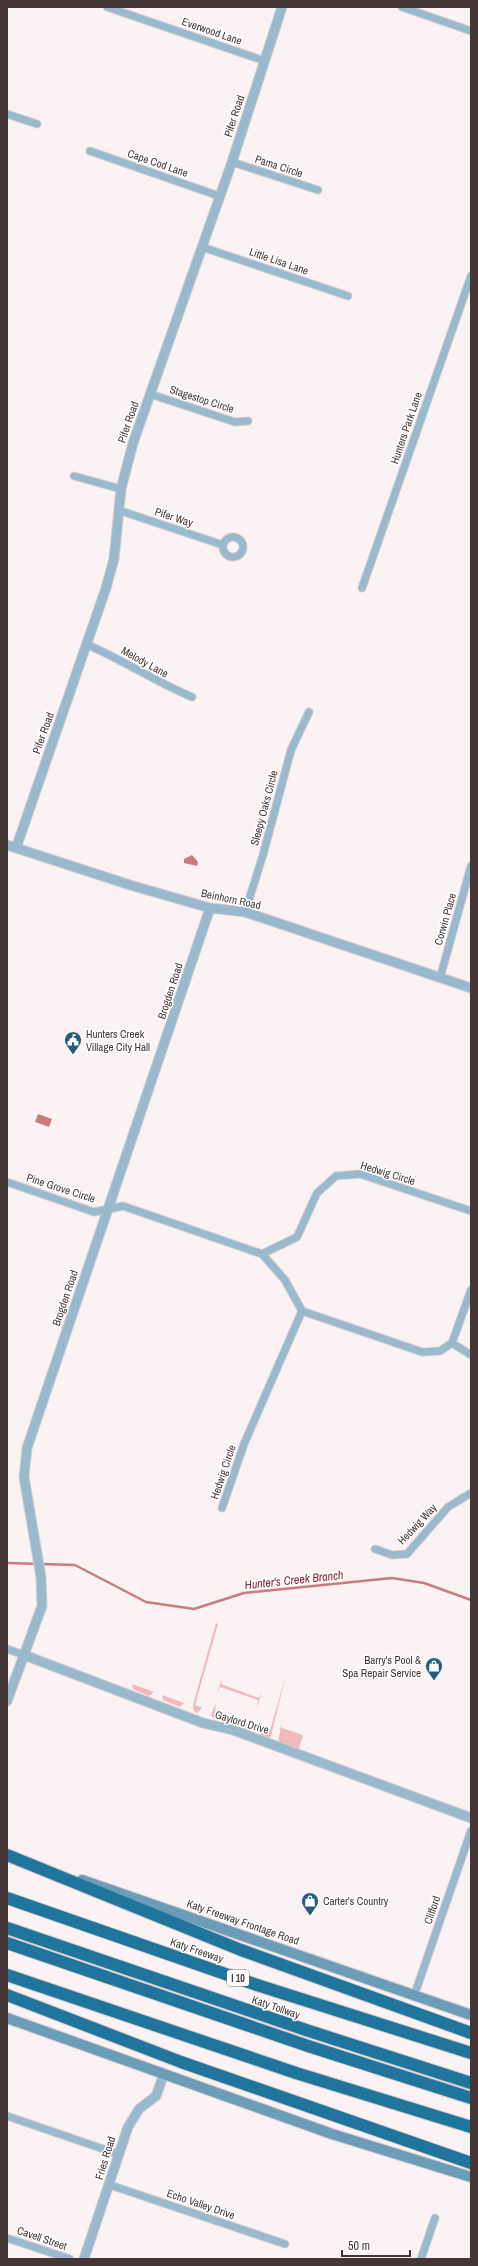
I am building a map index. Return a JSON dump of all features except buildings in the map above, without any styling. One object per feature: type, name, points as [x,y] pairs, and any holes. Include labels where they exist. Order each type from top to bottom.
[{"type":"highway","points":[[7,1854],[249,1952],[471,2033]]},
{"type":"highway","name":"Katy Freeway","points":[[7,1898],[257,1984],[471,2053]]},
{"type":"highway","name":"Katy Tollway","points":[[7,1928],[306,2030],[471,2082]]},
{"type":"highway","points":[[7,1943],[256,2029],[471,2098]]},
{"type":"highway","points":[[7,1975],[289,2071],[471,2127]]},
{"type":"highway","points":[[7,1994],[181,2062],[471,2163]]},
{"type":"main road","name":"Katy Freeway Frontage Road","points":[[7,1854],[248,1936],[471,2015]]},
{"type":"main road","points":[[7,2018],[332,2134],[471,2178]]},
{"type":"street","name":"Everwood Lane","points":[[107,7],[265,61]]},
{"type":"street","name":"Pifer Road","points":[[16,848],[88,645],[114,559],[121,489],[133,443],[202,247],[218,196],[232,162],[282,7]]},
{"type":"street","points":[[402,7],[471,31]]},
{"type":"street","points":[[7,114],[36,124]]},
{"type":"street","name":"Cape Cod Lane","points":[[90,152],[218,196]]},
{"type":"street","name":"Pama Circle","points":[[232,162],[318,190]]},
{"type":"street","name":"Little Lisa Lane","points":[[202,247],[348,296]]},
{"type":"street","name":"Hunters Park Lane","points":[[362,588],[471,276]]},
{"type":"street","name":"Stagestop Circle","points":[[150,394],[235,422],[248,421]]},
{"type":"street","points":[[74,476],[121,489]]},
{"type":"street","name":"Pifer Way","points":[[118,510],[223,545]]},
{"type":"street","name":"Melody Lane","points":[[88,645],[108,654],[168,687],[192,697]]},
{"type":"street","name":"Sleepy Oaks Circle","points":[[245,912],[263,855],[291,750],[309,712]]},
{"type":"street","name":"Beinhorn Road","points":[[7,845],[130,885],[210,908],[245,912],[471,988]]},
{"type":"street","name":"Corwin Place","points":[[440,978],[471,866]]},
{"type":"street","name":"Brogden Road","points":[[7,1701],[42,1606],[41,1577],[24,1477],[27,1448],[210,908]]},
{"type":"street","name":"Hedwig Circle","points":[[262,1254],[297,1236],[317,1193],[336,1176],[360,1174],[471,1212]]},
{"type":"street","name":"Pine Grove Circle","points":[[7,1182],[94,1212],[109,1208]]},
{"type":"street","points":[[109,1208],[123,1206],[262,1254],[285,1280],[302,1311],[422,1352],[440,1351],[452,1343],[471,1290]]},
{"type":"street","name":"Hedwig Circle","points":[[222,1508],[244,1444],[302,1311]]},
{"type":"street","points":[[452,1343],[471,1355]]},
{"type":"street","name":"Hedwig Way","points":[[375,1549],[392,1555],[406,1554],[448,1507],[471,1493]]},
{"type":"street","name":"Gaylord Drive","points":[[7,1649],[203,1723],[240,1732],[471,1818]]},
{"type":"street","name":"Clifford","points":[[414,1996],[471,1831]]},
{"type":"street","name":"Fries Road","points":[[84,2259],[128,2127],[139,2109],[156,2096],[164,2074]]},
{"type":"street","points":[[7,2116],[118,2154]]},
{"type":"street","name":"Echo Valley Drive","points":[[110,2184],[285,2244]]},
{"type":"street","points":[[421,2259],[435,2218]]},
{"type":"street","name":"Cavell Street","points":[[7,2238],[70,2259]]},
{"type":"shaded area","points":[[192,855],[198,862],[197,866],[184,863],[184,859]]},
{"type":"shaded area","points":[[38,1114],[52,1119],[49,1127],[35,1122]]},
{"type":"shaded area","points":[[216,1623],[218,1624],[195,1705],[202,1708],[197,1713],[194,1711],[193,1705]]},
{"type":"shaded area","points":[[286,1675],[271,1736],[268,1740],[260,1737],[262,1729],[270,1731]]},
{"type":"shaded area","points":[[222,1678],[221,1684],[259,1698],[262,1691],[257,1708],[258,1700],[220,1687],[217,1693]]},
{"type":"shaded area","points":[[132,1684],[154,1692],[149,1696],[133,1689]]},
{"type":"shaded area","points":[[162,1695],[184,1703],[180,1707],[163,1700]]},
{"type":"shaded area","points":[[216,1703],[215,1712],[249,1724],[253,1717],[247,1730],[245,1731],[214,1719],[211,1715]]},
{"type":"shaded area","points":[[281,1725],[282,1728],[303,1735],[298,1751],[278,1743]]},
{"type":"waterway","name":"Hunter's Creek Branch","points":[[7,1563],[75,1565],[146,1602],[194,1609],[244,1593],[392,1578],[424,1583],[471,1600]]},
{"type":"place","name":"Hunters Creek Village City Hall","points":[[73,1055]]},
{"type":"place","name":"Barry's Pool & Spa Repair Service","points":[[434,1681]]},
{"type":"place","name":"Carter's Country","points":[[310,1916]]}]
